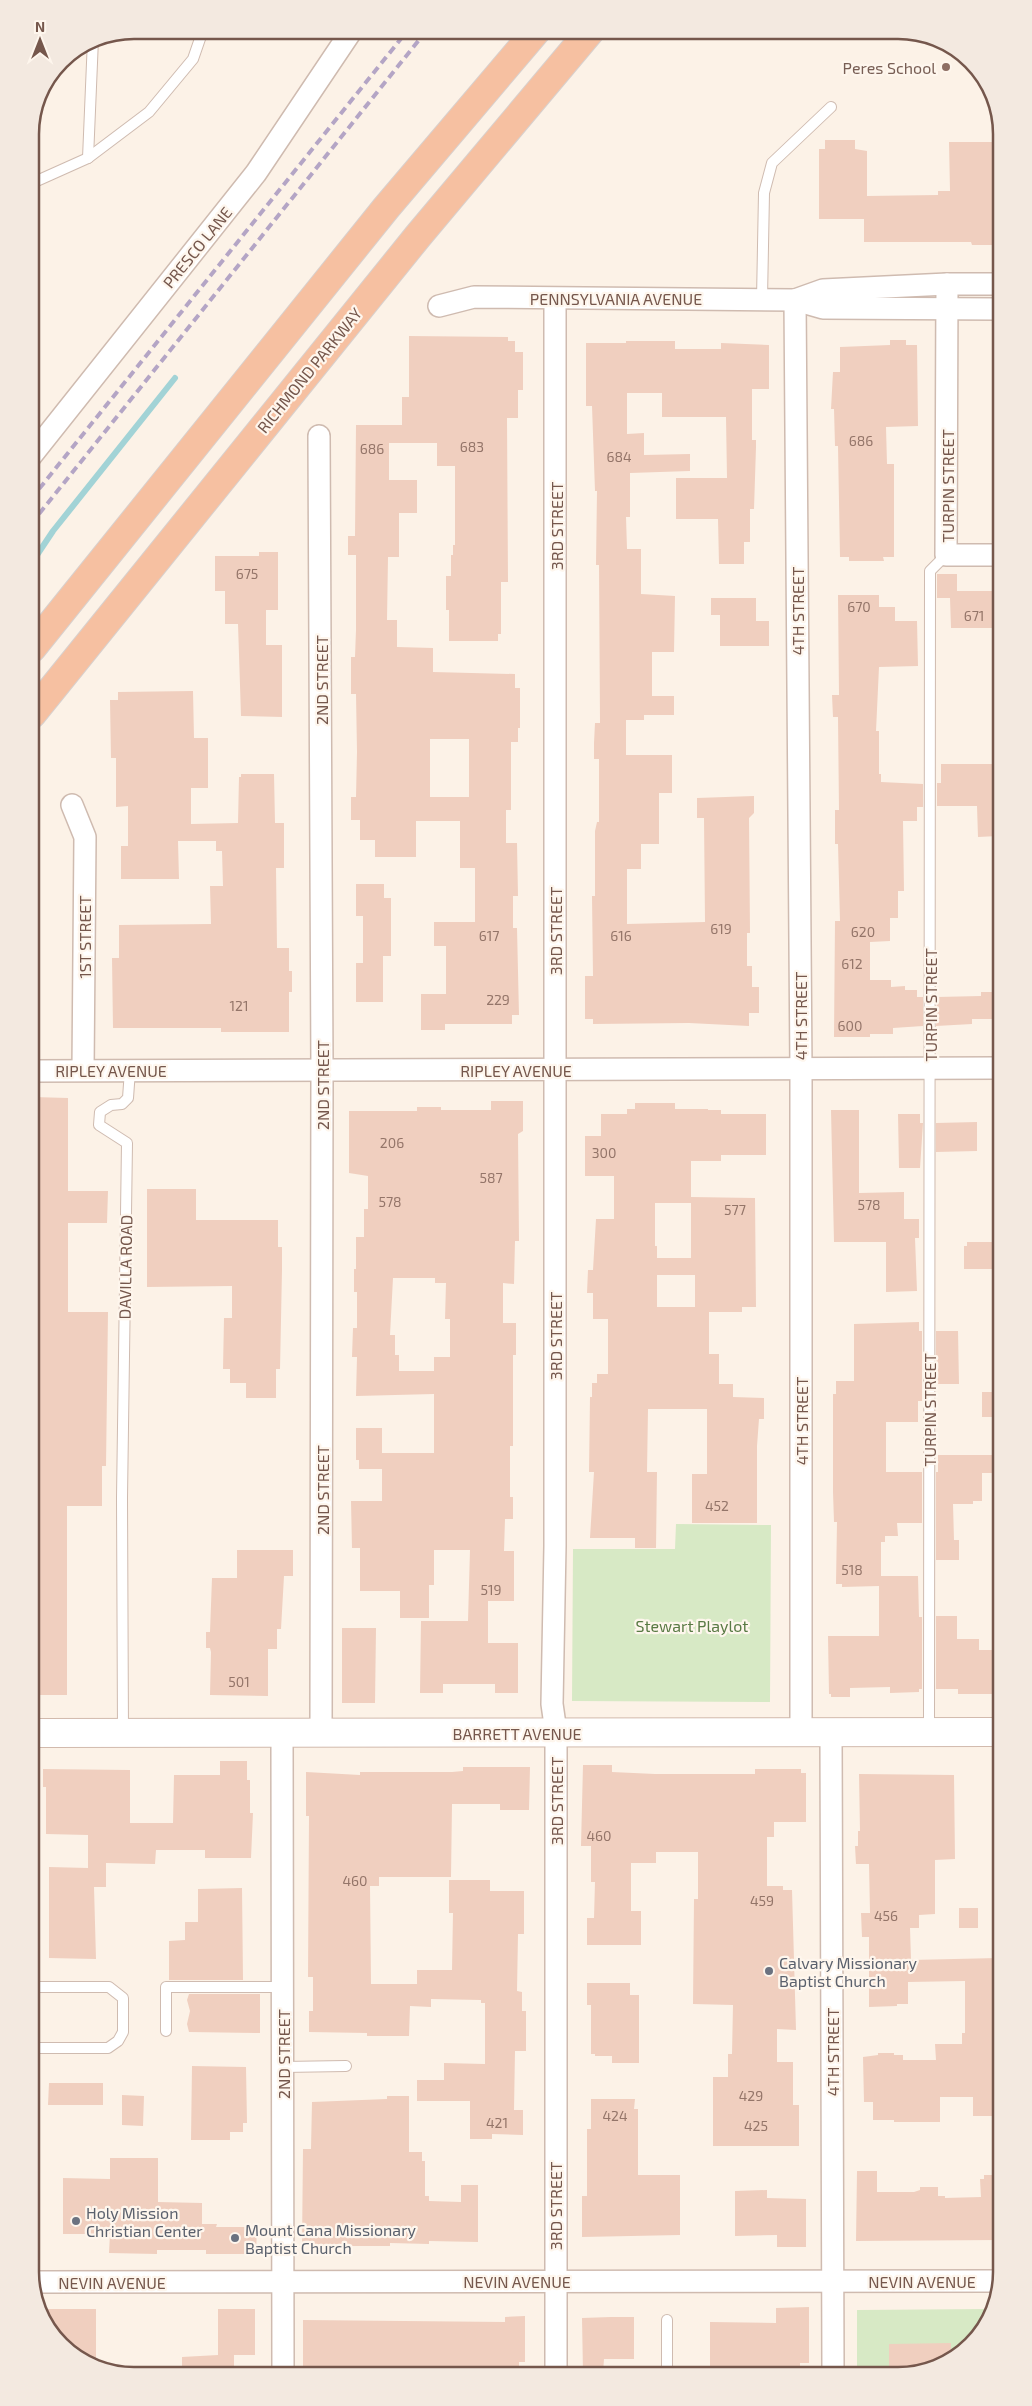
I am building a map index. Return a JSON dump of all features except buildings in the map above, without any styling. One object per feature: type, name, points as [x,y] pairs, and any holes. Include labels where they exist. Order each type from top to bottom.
[{"type":"highway","points":[[39,639],[386,208],[529,39]]},
{"type":"highway","name":"RICHMOND PARKWAY","points":[[39,705],[418,236],[583,39]]},
{"type":"main road","name":"BARRETT AVENUE","points":[[39,1733],[993,1732]]},
{"type":"street","name":"PRESCO LANE","points":[[39,446],[256,173],[346,39]]},
{"type":"street","name":"PENNSYLVANIA AVENUE","points":[[795,300],[823,290],[947,284],[993,284]]},
{"type":"street","name":"TURPIN STREET","points":[[946,554],[947,284]]},
{"type":"street","name":"PENNSYLVANIA AVENUE","points":[[439,306],[474,297],[762,299],[795,300],[823,308],[993,309]]},
{"type":"street","name":"3RD STREET","points":[[555,299],[555,1536],[552,1704],[556,1732],[556,2367]]},
{"type":"street","name":"4TH STREET","points":[[795,300],[801,1070],[801,1733]]},
{"type":"street","name":"2ND STREET","points":[[319,436],[322,1070],[321,1734]]},
{"type":"street","points":[[946,554],[993,555]]},
{"type":"street","name":"1ST STREET","points":[[72,805],[85,836],[83,1070]]},
{"type":"street","name":"RIPLEY AVENUE","points":[[39,1070],[801,1070],[993,1068]]},
{"type":"street","name":"2ND STREET","points":[[282,1733],[283,2367]]},
{"type":"street","name":"4TH STREET","points":[[831,1733],[833,2367]]},
{"type":"street","name":"NEVIN AVENUE","points":[[40,2282],[992,2281]]},
{"type":"lane","points":[[39,180],[88,158],[149,112],[193,59],[200,39]]},
{"type":"lane","points":[[88,158],[94,48]]},
{"type":"lane","points":[[762,299],[764,193],[772,163],[832,107]]},
{"type":"lane","name":"TURPIN STREET","points":[[929,1732],[930,571],[946,554]]},
{"type":"lane","name":"DAVILLA ROAD","points":[[123,1733],[122,1498],[127,1143],[99,1125],[100,1112],[111,1105],[122,1104],[128,1098],[130,1070]]},
{"type":"lane","points":[[39,1987],[109,1988],[123,1998],[123,2032],[118,2041],[108,2048],[39,2048]]},
{"type":"lane","points":[[166,2031],[166,1988],[283,1988]]},
{"type":"lane","points":[[283,2067],[346,2066]]},
{"type":"lane","points":[[667,2320],[667,2367]]},
{"type":"green space","name":"Stewart Playlot","points":[[676,1524],[771,1525],[770,1702],[572,1701],[573,1549],[675,1549]]},
{"type":"green space","points":[[985,2309],[974,2330],[961,2344],[928,2362],[904,2367],[857,2367],[857,2310]]},
{"type":"waterway","points":[[39,552],[53,531],[175,378]]},
{"type":"railway","points":[[39,489],[401,39]]},
{"type":"railway","points":[[39,514],[420,39]]},
{"type":"place","name":"Peres School","points":[[946,67]]},
{"type":"place","name":"Calvary Missionary Baptist Church","points":[[769,1971]]},
{"type":"place","name":"Holy Mission Christian Center","points":[[76,2221]]},
{"type":"place","name":"Mount Cana Missionary Baptist Church","points":[[235,2238]]}]
